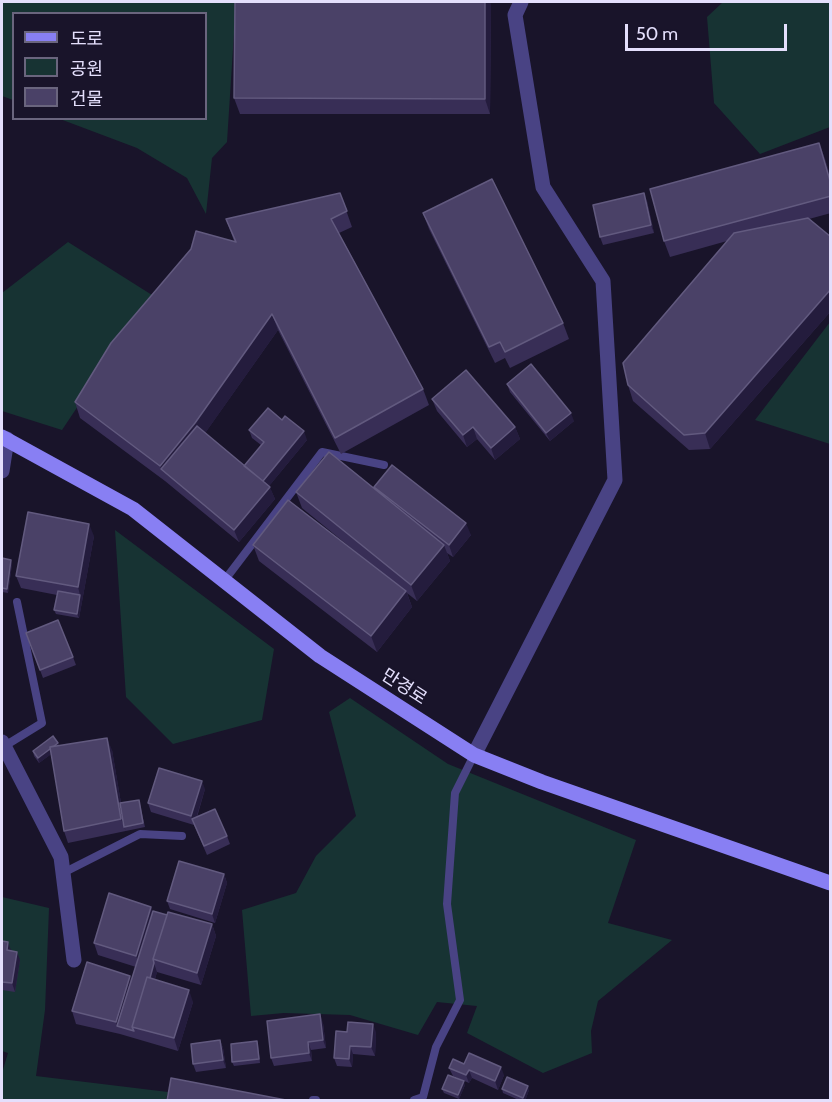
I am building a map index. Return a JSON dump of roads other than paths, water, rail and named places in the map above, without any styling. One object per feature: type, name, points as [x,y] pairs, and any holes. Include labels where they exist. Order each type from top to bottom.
[{"type":"street","points":[[474,756],[615,480],[603,281],[543,187],[515,15],[521,2]]},
{"type":"street","points":[[2,471],[4,438]]},
{"type":"street","name":"만경로","points":[[4,438],[133,509],[320,656],[474,756],[625,812],[831,883]]},
{"type":"street","points":[[2,744],[61,857],[74,960]]},
{"type":"lane","points":[[224,581],[322,452],[384,465]]},
{"type":"lane","points":[[2,744],[42,723],[17,602]]},
{"type":"lane","points":[[414,1101],[423,1097],[436,1047],[460,1000],[447,904],[455,793],[474,756]]},
{"type":"lane","points":[[63,873],[140,834],[182,836]]}]
